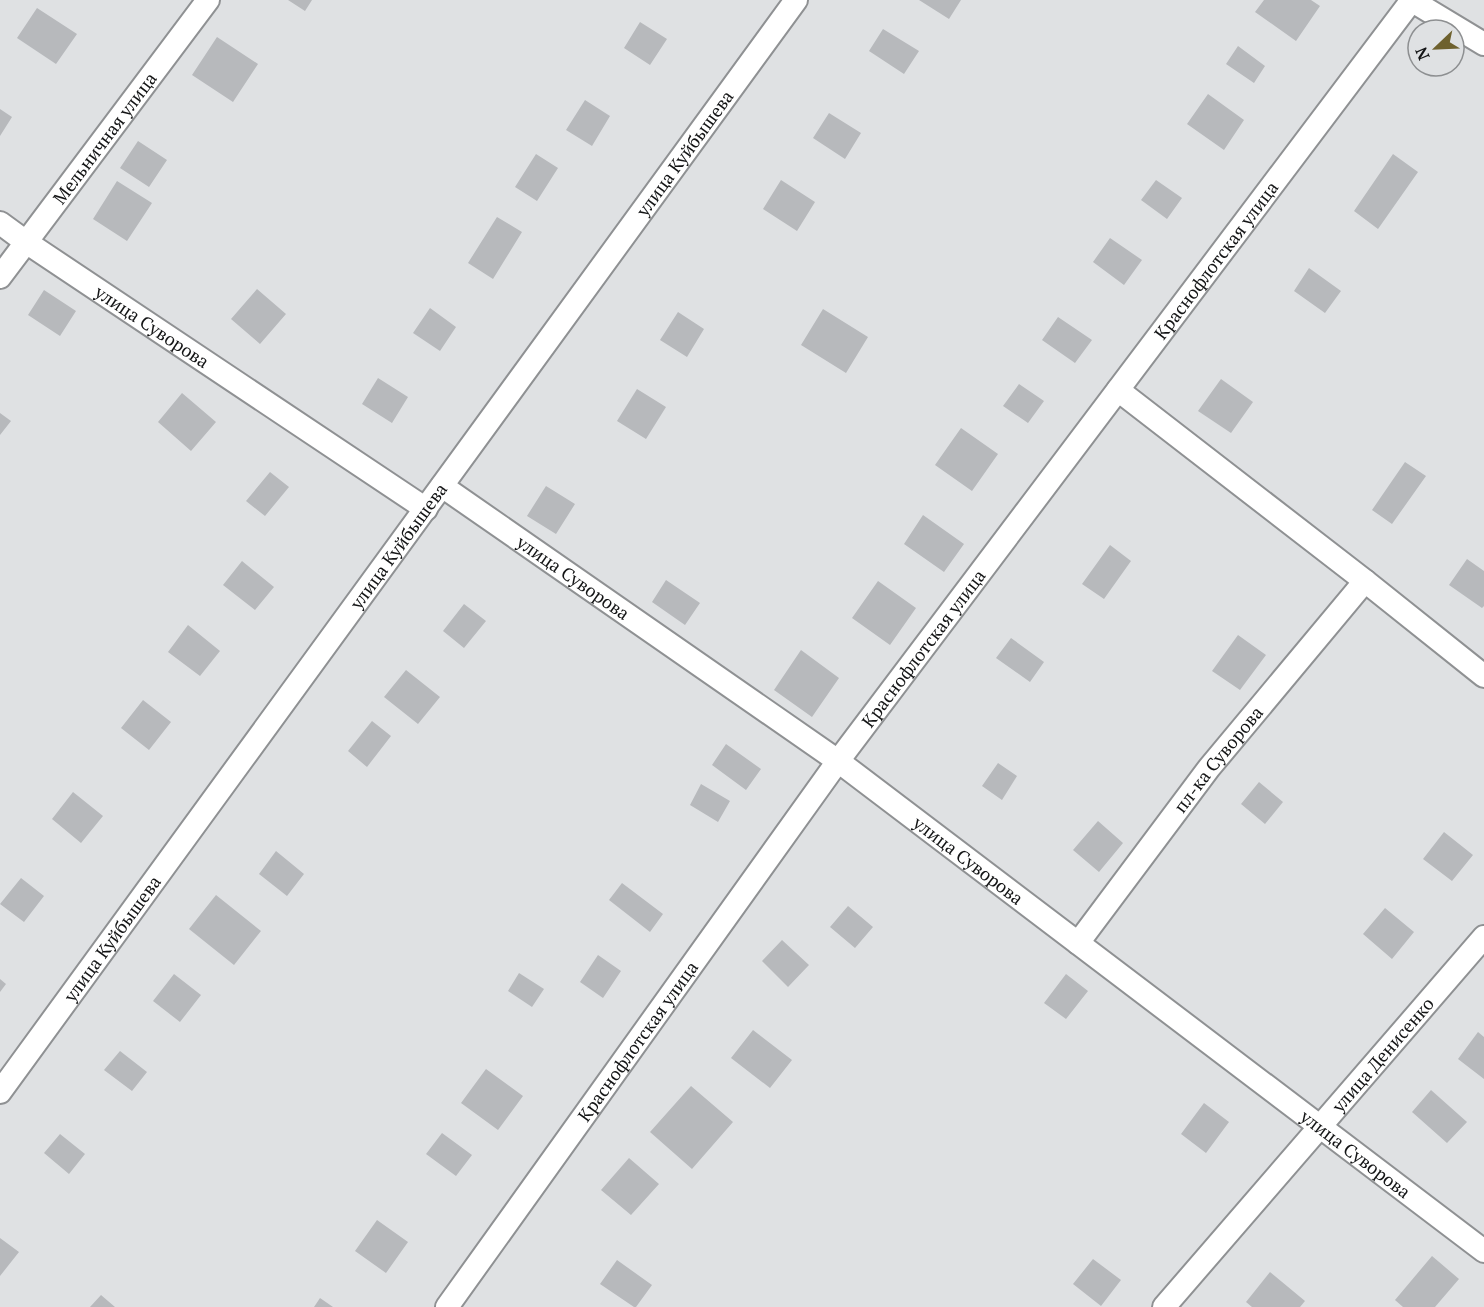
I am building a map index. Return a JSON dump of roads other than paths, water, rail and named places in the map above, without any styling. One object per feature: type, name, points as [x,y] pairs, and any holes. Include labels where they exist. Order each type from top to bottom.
[{"type":"street","name":"Мельничная улица","points":[[0,277],[208,0]]},
{"type":"street","name":"улица Куйбышева","points":[[0,1092],[796,0]]},
{"type":"street","points":[[1412,0],[1484,44]]},
{"type":"street","name":"Краснофлотская улица","points":[[447,1307],[838,761],[1412,0]]},
{"type":"street","name":"улица Суворова","points":[[0,224],[426,509]]},
{"type":"street","points":[[1118,390],[1484,676]]},
{"type":"street","name":"улица Суворова","points":[[442,486],[838,761],[1484,1251]]},
{"type":"street","name":"пл-ка Суворова","points":[[1078,943],[1209,768],[1365,581]]},
{"type":"street","name":"улица Денисенко","points":[[1164,1307],[1484,937]]}]
